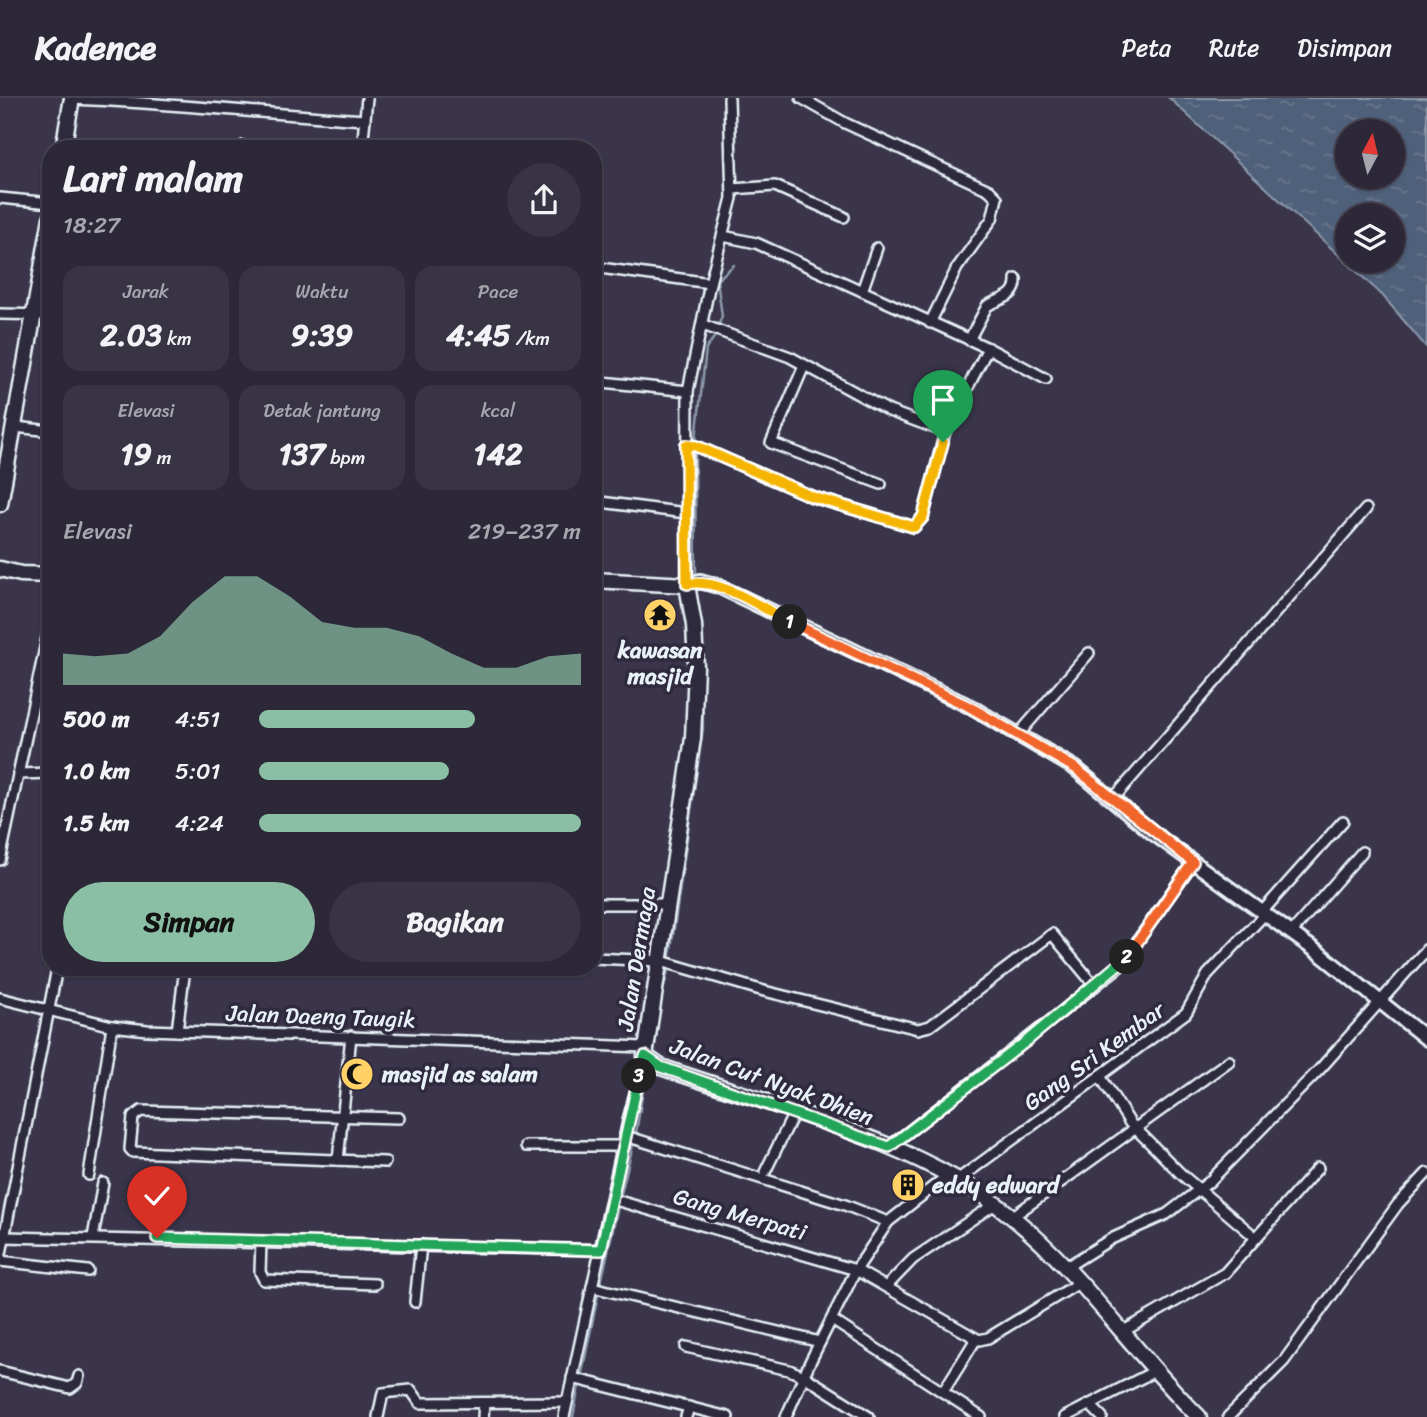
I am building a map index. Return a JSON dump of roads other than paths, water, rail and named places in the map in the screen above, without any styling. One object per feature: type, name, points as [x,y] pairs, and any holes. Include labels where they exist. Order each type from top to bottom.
[{"type":"main road","points":[[65,140],[72,99]]},
{"type":"main road","points":[[0,504],[42,269]]},
{"type":"main road","points":[[0,569],[21,574],[42,575]]},
{"type":"main road","points":[[602,580],[650,580],[687,584]]},
{"type":"main road","name":"Jalan Dermaga","points":[[645,1052],[688,779],[695,704],[694,625],[687,584]]},
{"type":"main road","name":"Jalan Cut Nyak Dhien","points":[[645,1052],[661,1067],[889,1147],[995,1204],[1065,1268],[1199,1417]]},
{"type":"street","points":[[363,140],[367,98]]},
{"type":"street","points":[[729,98],[732,189],[688,391],[687,584],[700,581],[718,586],[968,706],[1075,768],[1193,862],[1291,933],[1427,1039]]},
{"type":"street","points":[[802,98],[845,123],[989,190],[998,198],[992,219],[957,268],[930,323]]},
{"type":"street","points":[[72,99],[161,103],[253,113],[365,120]]},
{"type":"street","points":[[732,189],[775,186],[844,218]]},
{"type":"street","points":[[0,198],[42,202]]},
{"type":"street","points":[[723,236],[756,243],[988,348],[1046,379]]},
{"type":"street","points":[[862,291],[877,248]]},
{"type":"street","points":[[602,268],[710,282]]},
{"type":"street","points":[[969,340],[987,306],[1007,298],[1016,288],[1016,279]]},
{"type":"street","points":[[0,314],[35,308],[42,312]]},
{"type":"street","points":[[703,325],[790,357],[889,411],[945,432]]},
{"type":"street","points":[[686,445],[696,446],[813,497],[914,527],[923,517],[945,432],[988,348]]},
{"type":"street","points":[[804,366],[771,443],[881,484]]},
{"type":"street","points":[[602,382],[688,391]]},
{"type":"street","points":[[15,427],[42,430]]},
{"type":"street","points":[[602,502],[686,513]]},
{"type":"street","points":[[1113,800],[1366,509]]},
{"type":"street","points":[[1017,736],[1089,653]]},
{"type":"street","points":[[0,860],[42,663]]},
{"type":"street","points":[[19,774],[42,774]]},
{"type":"street","name":"Gang Sri Kembar","points":[[786,1417],[856,1270],[888,1222],[1100,1076],[1189,1009],[1208,974],[1343,821]]},
{"type":"street","points":[[1291,933],[1362,852]]},
{"type":"street","points":[[889,1147],[1119,967],[1193,862]]},
{"type":"street","points":[[602,904],[668,904]]},
{"type":"street","points":[[602,958],[661,961],[764,991],[918,1029],[930,1026],[1052,934],[1095,986]]},
{"type":"street","points":[[1065,1268],[1111,1239],[1167,1214],[1200,1190],[1268,1125],[1427,949]]},
{"type":"street","points":[[56,976],[0,1260],[88,1271]]},
{"type":"street","points":[[177,1031],[185,976]]},
{"type":"street","name":"Jalan Daeng Taugik","points":[[0,998],[112,1026],[645,1052]]},
{"type":"street","points":[[89,1175],[112,1026]]},
{"type":"street","points":[[338,1160],[351,1036]]},
{"type":"street","name":"Jalan Dermaga","points":[[564,1417],[645,1052]]},
{"type":"street","points":[[1012,1217],[1229,1061]]},
{"type":"street","points":[[1100,1076],[1136,1128],[1200,1190],[1255,1237]]},
{"type":"street","points":[[385,1162],[133,1152],[130,1149],[131,1128],[133,1117],[141,1111],[400,1118]]},
{"type":"street","points":[[765,1172],[794,1113]]},
{"type":"street","points":[[526,1146],[625,1141],[808,1193],[888,1222]]},
{"type":"street","points":[[1122,1332],[1219,1278],[1318,1168]]},
{"type":"street","points":[[1228,1417],[1284,1362],[1398,1203],[1427,1172]]},
{"type":"street","points":[[93,1237],[103,1183]]},
{"type":"street","name":"Gang Merpati","points":[[612,1199],[856,1270],[976,1339]]},
{"type":"street","points":[[887,1286],[913,1259],[995,1204]]},
{"type":"street","points":[[4,1237],[601,1250]]},
{"type":"street","points":[[261,1242],[260,1272],[264,1280],[375,1284]]},
{"type":"street","points":[[415,1302],[421,1245]]},
{"type":"street","points":[[943,1392],[976,1339],[988,1338],[1079,1283]]},
{"type":"street","points":[[592,1287],[820,1342]]},
{"type":"street","points":[[832,1320],[981,1417]]},
{"type":"street","points":[[686,1347],[804,1376],[869,1417]]},
{"type":"street","points":[[0,1371],[70,1388],[77,1384],[79,1376]]},
{"type":"street","points":[[1065,1417],[1155,1371]]},
{"type":"street","points":[[572,1378],[728,1417]]},
{"type":"street","points":[[378,1417],[385,1392],[411,1390],[421,1403],[567,1402]]},
{"type":"street","points":[[483,1417],[484,1403]]},
{"type":"street","points":[[1091,1406],[1102,1417]]},
{"type":"street","points":[[686,1417],[690,1407]]},
{"type":"water","points":[[1169,98],[1427,98],[1427,348],[1383,296],[1358,273],[1405,273],[1405,203],[1335,203],[1335,252]]},
{"type":"waterway","points":[[719,324],[722,316],[717,280],[734,265]]},
{"type":"waterway","points":[[696,439],[706,349],[715,336]]},
{"type":"waterway","points":[[695,452],[696,579]]},
{"type":"waterway","points":[[699,605],[701,623]]},
{"type":"waterway","points":[[670,956],[703,728],[701,630]]},
{"type":"waterway","points":[[659,1006],[668,971]]},
{"type":"waterway","points":[[636,1133],[647,1066]]},
{"type":"waterway","points":[[621,1194],[633,1145]]},
{"type":"waterway","points":[[601,1283],[618,1207]]},
{"type":"waterway","points":[[582,1373],[598,1295]]},
{"type":"waterway","points":[[573,1417],[579,1386]]},
{"type":"place","name":"kawasan masjid","points":[[660,615]]},
{"type":"place","name":"masjid as salam","points":[[357,1074]]},
{"type":"place","name":"eddy edward","points":[[908,1185]]}]
